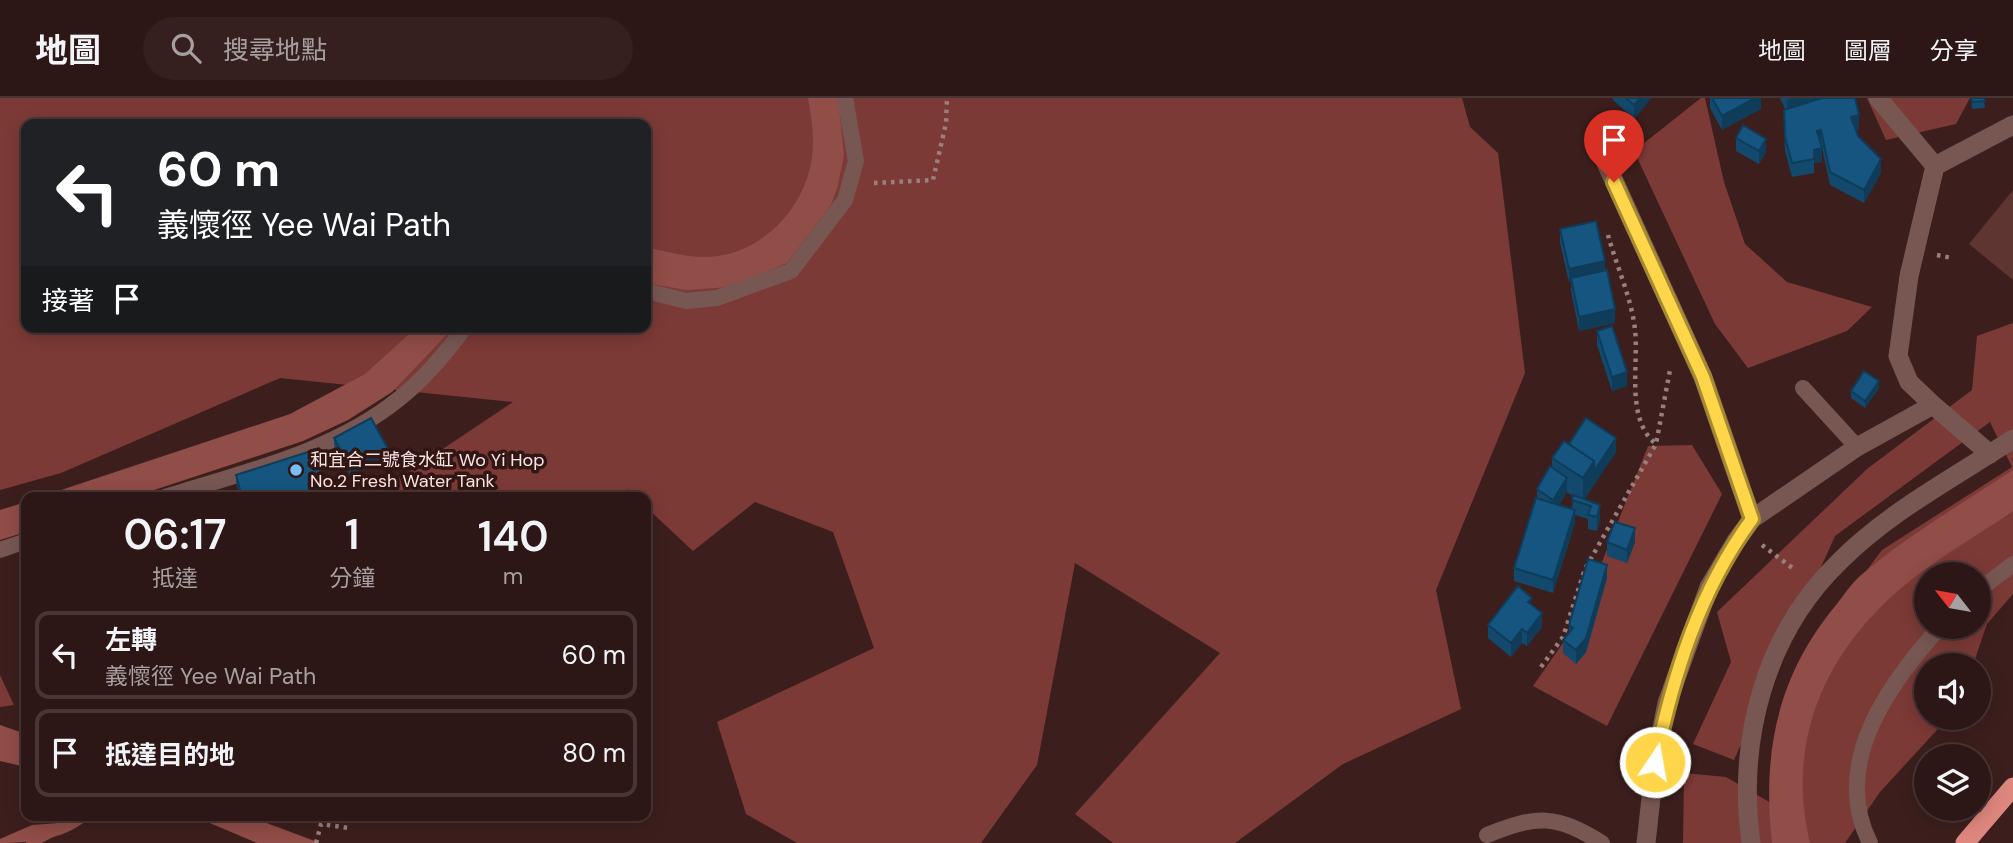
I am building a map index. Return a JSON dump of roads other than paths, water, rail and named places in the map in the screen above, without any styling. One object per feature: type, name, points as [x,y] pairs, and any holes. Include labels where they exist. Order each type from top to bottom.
[{"type":"highway","points":[[1965,843],[2013,786]]},
{"type":"street","points":[[1878,98],[1935,166]]},
{"type":"street","points":[[1990,454],[1909,382],[1898,356],[1909,276],[1935,166],[2013,125]]},
{"type":"street","points":[[1606,163],[1703,377],[1752,519]]},
{"type":"street","points":[[1646,843],[1655,762],[1667,703],[1709,587],[1752,519],[1857,447],[1933,405]]},
{"type":"street","points":[[1751,843],[1746,784],[1749,750],[1762,687],[1785,632],[1819,582],[1850,552],[1897,514],[2013,439]]},
{"type":"lane","points":[[651,292],[686,301],[717,298],[791,271],[845,200],[856,161],[845,98]]},
{"type":"lane","points":[[180,492],[308,450],[365,422],[400,398],[441,359],[460,333]]},
{"type":"lane","points":[[1803,388],[1857,447]]},
{"type":"lane","points":[[0,550],[21,543]]},
{"type":"lane","points":[[1992,580],[2013,564]]},
{"type":"lane","points":[[1870,843],[1856,801],[1857,770],[1862,750],[1883,702],[1907,666],[1930,639]]},
{"type":"lane","points":[[1487,835],[1519,823],[1550,818],[1602,843]]},
{"type":"waterway","points":[[31,843],[73,821]]},
{"type":"place","name":"和宜合二號食水缸 Wo Yi Hop No.2 Fresh Water Tank","points":[[296,470]]}]
